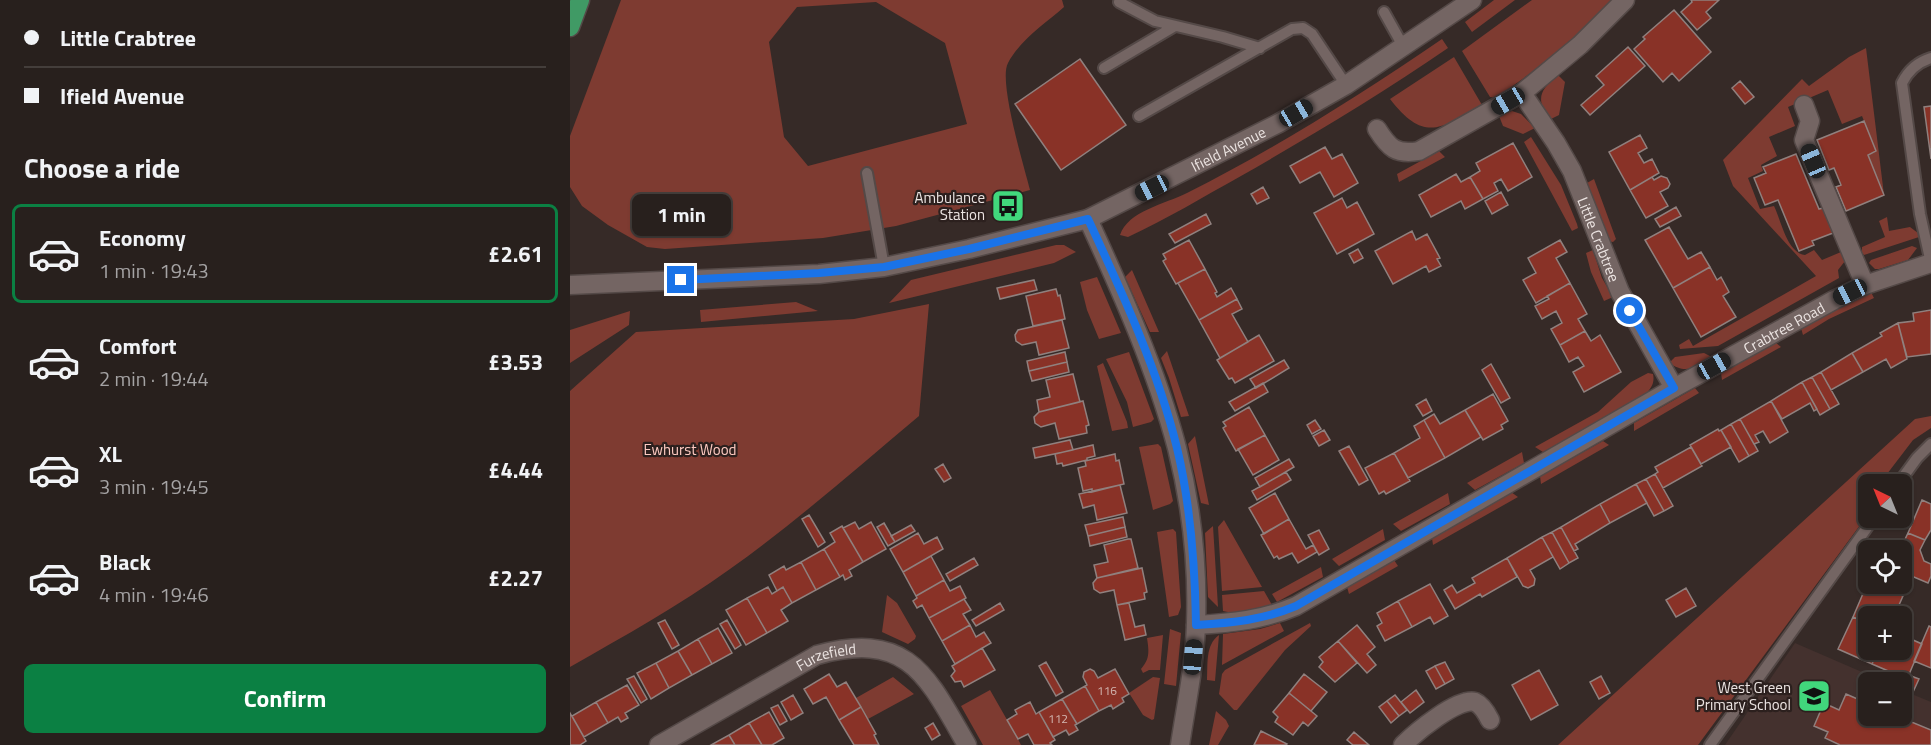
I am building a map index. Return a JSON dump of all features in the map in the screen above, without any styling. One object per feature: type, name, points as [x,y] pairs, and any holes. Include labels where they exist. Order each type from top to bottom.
[{"type":"main road","points":[[570,27],[580,0]]},
{"type":"street","name":"Ifield Avenue","points":[[570,285],[808,274],[884,267],[969,249],[1088,219],[1279,123],[1346,85],[1472,0]]},
{"type":"street","points":[[1377,129],[1385,142],[1393,149],[1406,153],[1419,151],[1522,93],[1581,45],[1625,0]]},
{"type":"street","name":"Little Crabtree","points":[[1522,93],[1572,171],[1620,292],[1674,388]]},
{"type":"street","points":[[1804,105],[1810,121],[1804,140],[1865,285]]},
{"type":"street","points":[[1088,219],[1154,375],[1177,448],[1191,522],[1196,573],[1196,625],[1192,673],[1180,745]]},
{"type":"street","name":"Crabtree Road","points":[[1196,625],[1260,619],[1296,606],[1674,388],[1865,285],[1931,263]]},
{"type":"street","name":"Furzefield","points":[[659,745],[817,656],[840,649],[862,648],[882,651],[899,657],[918,669],[932,685],[967,745]]},
{"type":"street","points":[[1403,745],[1431,722],[1467,702],[1475,702],[1481,706],[1490,720]]},
{"type":"lane","points":[[1119,2],[1155,21],[1260,48]]},
{"type":"lane","points":[[1384,12],[1403,46]]},
{"type":"lane","points":[[1104,68],[1175,26]]},
{"type":"lane","points":[[1139,116],[1292,29],[1303,28],[1312,34],[1346,85]]},
{"type":"lane","points":[[1931,58],[1914,67],[1906,75],[1902,84],[1920,214],[1931,263]]},
{"type":"lane","points":[[867,173],[884,267]]},
{"type":"lane","points":[[1905,474],[1931,444]]},
{"type":"lane","points":[[1710,745],[1867,528]]},
{"type":"shaded area","name":"West Green Primary School","points":[[1795,643],[1862,672],[1858,672],[1858,726],[1912,726],[1912,694],[1931,702],[1931,745],[1725,745]]},
{"type":"green space","points":[[621,0],[1062,0],[1064,7],[1019,47],[1008,63],[1006,73],[1009,105],[1030,190],[896,226],[823,238],[665,249],[647,247],[608,225],[582,206],[570,187],[570,136]],"holes":[[[876,2],[945,43],[967,124],[808,166],[784,137],[769,42],[797,7]]]},
{"type":"green space","points":[[1494,0],[1515,0],[1472,32],[1465,22]]},
{"type":"green space","points":[[1532,0],[1614,0],[1542,65],[1495,98],[1490,97],[1462,51]]},
{"type":"green space","points":[[1442,39],[1448,48],[1346,114],[1171,215],[1128,237],[1120,235],[1124,227],[1139,214],[1187,193],[1285,140]]},
{"type":"green space","points":[[1866,48],[1884,195],[1868,155],[1876,151],[1862,116],[1842,124],[1828,90],[1788,107],[1795,126],[1769,137],[1777,156],[1761,165],[1763,171],[1748,178],[1760,209],[1774,206],[1785,235],[1799,253],[1805,255],[1814,250],[1822,260],[1841,252],[1844,255],[1845,261],[1838,270],[1839,278],[1718,346],[1680,349],[1679,345],[1689,339],[1693,346],[1816,276],[1733,186],[1723,160],[1802,79],[1809,86],[1849,57]]},
{"type":"green space","points":[[1454,57],[1482,105],[1455,120],[1433,128],[1423,127],[1413,122],[1390,99]]},
{"type":"green space","points":[[1558,75],[1565,82],[1559,115],[1549,120],[1542,106],[1543,90]]},
{"type":"green space","points":[[1512,111],[1521,114],[1535,128],[1523,134],[1503,126],[1499,116]]},
{"type":"green space","points":[[1531,137],[1561,185],[1578,228],[1572,231],[1524,142]]},
{"type":"green space","points":[[1439,151],[1445,157],[1399,182],[1397,174]]},
{"type":"green space","points":[[1594,179],[1616,239],[1613,242],[1607,241],[1587,183]]},
{"type":"green space","points":[[1887,217],[1889,231],[1910,227],[1918,233],[1919,237],[1864,255],[1862,247],[1885,237],[1879,221]]},
{"type":"green space","points":[[1064,245],[1076,252],[1054,263],[889,303],[911,280]]},
{"type":"green space","points":[[1912,246],[1917,248],[1908,260],[1879,269],[1875,269],[1869,263],[1871,260]]},
{"type":"green space","points":[[1593,250],[1602,278],[1613,297],[1604,301],[1591,272],[1586,253]]},
{"type":"green space","points":[[1132,270],[1159,332],[1150,332],[1125,277]]},
{"type":"green space","points":[[1097,277],[1121,333],[1099,339],[1087,310],[1080,282]]},
{"type":"green space","points":[[1871,292],[1874,298],[1829,319],[1803,335],[1801,328]]},
{"type":"green space","points":[[796,302],[818,311],[701,322],[700,310]]},
{"type":"green space","name":"Ewhurst Wood","points":[[929,304],[919,416],[802,514],[711,583],[570,667],[570,391],[636,332],[854,319]]},
{"type":"green space","points":[[630,311],[629,325],[570,363],[570,330]]},
{"type":"green space","points":[[1775,342],[1781,347],[1722,380],[1721,373]]},
{"type":"green space","points":[[1167,351],[1189,416],[1181,417],[1161,358]]},
{"type":"green space","points":[[1129,352],[1154,419],[1133,427],[1127,402],[1106,359]]},
{"type":"green space","points":[[1704,353],[1712,357],[1691,368],[1681,369],[1669,363],[1675,357]]},
{"type":"green space","points":[[1103,363],[1128,428],[1112,431],[1097,366]]},
{"type":"green space","points":[[1648,373],[1653,374],[1653,380],[1646,394],[1543,452],[1535,447],[1598,412],[1631,382]]},
{"type":"green space","points":[[1695,388],[1699,393],[1634,431],[1634,423]]},
{"type":"green space","points":[[1931,416],[1931,428],[1913,440],[1887,474],[1858,474],[1858,528],[1698,745],[1558,745],[1915,419]]},
{"type":"green space","points":[[1195,436],[1209,505],[1201,503],[1188,444]]},
{"type":"green space","points":[[1603,441],[1609,445],[1541,484],[1540,476]]},
{"type":"green space","points":[[1158,444],[1161,447],[1173,501],[1153,510],[1139,447]]},
{"type":"green space","points":[[1522,452],[1524,463],[1475,490],[1467,483]]},
{"type":"green space","points":[[1511,492],[1518,497],[1433,545],[1432,538]]},
{"type":"green space","points":[[1448,493],[1450,504],[1401,531],[1393,524]]},
{"type":"green space","points":[[1224,520],[1262,587],[1222,591],[1218,527]]},
{"type":"green space","points":[[1213,526],[1218,607],[1208,597],[1205,533]]},
{"type":"green space","points":[[1173,529],[1176,532],[1181,607],[1178,615],[1169,617],[1157,532]]},
{"type":"green space","points":[[1383,529],[1385,540],[1339,566],[1332,559]]},
{"type":"green space","points":[[1394,560],[1398,566],[1349,594],[1347,587]]},
{"type":"green space","points":[[1321,567],[1323,577],[1277,602],[1272,594]]},
{"type":"green space","points":[[1264,591],[1272,605],[1248,612],[1223,611],[1222,595]]},
{"type":"green space","points":[[887,595],[897,603],[916,636],[908,644],[882,632]]},
{"type":"green space","points":[[1280,623],[1284,631],[1222,665],[1223,634],[1260,629]]},
{"type":"green space","points":[[1310,623],[1311,626],[1285,650],[1237,710],[1234,710],[1219,694],[1222,674],[1225,670]]},
{"type":"green space","points":[[1170,629],[1181,633],[1176,686],[1164,684]]},
{"type":"green space","points":[[1163,635],[1160,670],[1149,670],[1143,673],[1141,669],[1148,655],[1147,638]]},
{"type":"green space","points":[[1219,635],[1215,681],[1207,680],[1209,650]]},
{"type":"green space","points":[[893,677],[914,694],[868,719],[856,698]]},
{"type":"green space","points":[[1153,677],[1160,678],[1152,720],[1143,715],[1129,693]]},
{"type":"green space","points":[[990,690],[1021,745],[983,745],[961,706]]},
{"type":"green space","points":[[1216,711],[1229,726],[1218,745],[1209,745]]},
{"type":"building","points":[[1691,0],[1719,0],[1706,12],[1711,18],[1697,30],[1681,12],[1692,2]]},
{"type":"building","points":[[1674,10],[1711,52],[1679,81],[1672,73],[1663,82],[1634,49],[1645,39],[1643,37]]},
{"type":"building","points":[[1628,47],[1645,66],[1590,115],[1581,105],[1604,85],[1596,76]]},
{"type":"building","points":[[1080,59],[1126,125],[1061,170],[1015,104]]},
{"type":"building","points":[[1740,81],[1754,97],[1745,104],[1732,88]]},
{"type":"building","points":[[1931,106],[1931,159],[1924,107]]},
{"type":"building","points":[[1864,121],[1876,151],[1868,155],[1884,195],[1846,211],[1836,187],[1841,185],[1834,168],[1829,170],[1817,140]]},
{"type":"building","points":[[1640,135],[1647,148],[1638,153],[1644,163],[1652,159],[1659,173],[1630,190],[1609,152]]},
{"type":"building","points":[[1513,143],[1532,177],[1508,191],[1501,179],[1494,183],[1498,191],[1483,199],[1470,177],[1480,171],[1476,163]]},
{"type":"building","points":[[1325,147],[1332,159],[1342,154],[1358,183],[1334,197],[1320,172],[1300,183],[1290,166]]},
{"type":"building","points":[[1796,154],[1819,209],[1823,208],[1833,233],[1812,241],[1814,245],[1799,251],[1778,200],[1765,205],[1754,178],[1766,173],[1763,167]]},
{"type":"building","points":[[1456,174],[1461,182],[1470,177],[1483,199],[1465,209],[1461,201],[1431,217],[1419,195]]},
{"type":"building","points":[[1661,176],[1667,178],[1670,184],[1668,188],[1660,192],[1668,206],[1646,218],[1630,190],[1652,177],[1654,180]]},
{"type":"building","points":[[1263,187],[1269,198],[1257,204],[1251,194]]},
{"type":"building","points":[[1501,192],[1508,205],[1492,214],[1485,201]]},
{"type":"building","points":[[1342,198],[1347,208],[1357,202],[1374,234],[1337,254],[1314,213]]},
{"type":"building","points":[[1676,207],[1681,216],[1660,227],[1655,219]]},
{"type":"building","points":[[1206,214],[1211,224],[1175,243],[1169,234]]},
{"type":"building","points":[[1669,227],[1688,259],[1701,252],[1710,267],[1673,288],[1645,240]]},
{"type":"building","points":[[1412,231],[1416,240],[1427,234],[1440,258],[1437,259],[1441,266],[1429,272],[1426,266],[1393,284],[1375,251]]},
{"type":"building","points":[[1189,240],[1205,269],[1176,284],[1163,261],[1166,259],[1163,254]]},
{"type":"building","points":[[1560,240],[1567,252],[1556,258],[1570,283],[1536,303],[1523,280],[1536,273],[1528,258]]},
{"type":"building","points":[[1358,249],[1363,258],[1354,263],[1349,254]]},
{"type":"building","points":[[1710,267],[1717,280],[1721,277],[1729,292],[1723,296],[1736,317],[1701,337],[1673,288]]},
{"type":"building","points":[[1205,269],[1217,292],[1215,293],[1217,297],[1231,288],[1237,299],[1199,320],[1178,283]]},
{"type":"building","points":[[1034,280],[1037,290],[1000,299],[997,288]]},
{"type":"building","points":[[1570,283],[1587,314],[1578,319],[1585,331],[1560,345],[1551,329],[1562,323],[1556,311],[1542,319],[1535,306],[1549,299],[1547,296]]},
{"type":"building","points":[[1056,289],[1058,296],[1060,295],[1065,319],[1033,326],[1026,296]]},
{"type":"building","points":[[1237,299],[1242,309],[1232,314],[1248,342],[1220,358],[1199,320]]},
{"type":"building","points":[[1931,310],[1931,354],[1907,357],[1898,323],[1914,321],[1913,313]]},
{"type":"building","points":[[1062,320],[1069,348],[1039,355],[1036,342],[1022,345],[1016,341],[1015,335],[1018,330]]},
{"type":"building","points":[[1898,323],[1907,359],[1891,368],[1886,359],[1863,372],[1852,353],[1882,336],[1880,333]]},
{"type":"building","points":[[1585,331],[1591,341],[1600,335],[1621,372],[1584,392],[1573,372],[1584,366],[1578,357],[1569,362],[1560,345]]},
{"type":"building","points":[[1259,335],[1274,361],[1235,383],[1232,378],[1229,379],[1217,360]]},
{"type":"building","points":[[1065,352],[1067,362],[1029,371],[1027,361]]},
{"type":"building","points":[[1852,353],[1863,372],[1831,390],[1821,372]]},
{"type":"building","points":[[1284,360],[1289,368],[1256,388],[1250,379]]},
{"type":"building","points":[[1067,362],[1069,372],[1032,381],[1029,371]]},
{"type":"building","points":[[1491,364],[1510,398],[1501,403],[1482,370]]},
{"type":"building","points":[[1821,372],[1839,404],[1830,409],[1812,377]]},
{"type":"building","points":[[1073,374],[1080,402],[1039,412],[1037,400],[1050,397],[1046,380]]},
{"type":"building","points":[[1812,377],[1830,409],[1820,415],[1802,382]]},
{"type":"building","points":[[1802,382],[1817,409],[1814,411],[1810,403],[1782,419],[1771,401]]},
{"type":"building","points":[[1263,383],[1268,392],[1235,411],[1229,402]]},
{"type":"building","points":[[1493,394],[1508,421],[1501,425],[1503,429],[1483,440],[1465,410]]},
{"type":"building","points":[[1426,399],[1432,411],[1423,416],[1416,405]]},
{"type":"building","points":[[1083,401],[1089,425],[1086,426],[1087,433],[1059,439],[1055,423],[1041,427],[1035,423],[1034,417],[1039,412]]},
{"type":"building","points":[[1771,401],[1788,432],[1770,443],[1763,431],[1755,435],[1759,442],[1754,444],[1740,419]]},
{"type":"building","points":[[1249,407],[1265,435],[1236,451],[1223,428],[1226,426],[1223,422]]},
{"type":"building","points":[[1465,410],[1481,437],[1445,458],[1424,420],[1434,414],[1440,424]]},
{"type":"building","points":[[1740,419],[1758,451],[1749,456],[1731,424]]},
{"type":"building","points":[[1315,420],[1321,429],[1312,434],[1307,425]]},
{"type":"building","points":[[1424,420],[1445,458],[1408,478],[1394,453],[1420,438],[1414,426]]},
{"type":"building","points":[[1731,424],[1749,456],[1739,462],[1721,430]]},
{"type":"building","points":[[1718,429],[1721,430],[1731,447],[1701,464],[1690,445]]},
{"type":"building","points":[[1324,430],[1330,440],[1319,446],[1313,436]]},
{"type":"building","points":[[1265,435],[1279,460],[1253,475],[1238,449]]},
{"type":"building","points":[[1070,440],[1073,450],[1035,458],[1033,448]]},
{"type":"building","points":[[1093,445],[1095,456],[1063,466],[1062,463],[1057,464],[1055,454]]},
{"type":"building","points":[[1349,446],[1368,480],[1359,485],[1339,451]]},
{"type":"building","points":[[1691,447],[1702,466],[1663,488],[1655,474],[1658,472],[1655,467]]},
{"type":"building","points":[[1394,453],[1410,481],[1386,494],[1384,491],[1379,494],[1365,468]]},
{"type":"building","points":[[1115,454],[1116,461],[1119,460],[1124,484],[1092,492],[1092,489],[1083,491],[1078,468],[1086,466],[1085,461]]},
{"type":"building","points":[[1289,459],[1294,467],[1260,487],[1255,478]]},
{"type":"building","points":[[943,464],[951,478],[944,482],[935,469]]},
{"type":"building","points":[[1286,472],[1291,480],[1257,500],[1252,491]]},
{"type":"building","points":[[1655,474],[1673,506],[1664,511],[1646,479]]},
{"type":"building","points":[[1646,479],[1664,511],[1654,516],[1636,484]]},
{"type":"building","points":[[1636,484],[1647,503],[1610,523],[1600,504]]},
{"type":"building","points":[[1120,485],[1127,513],[1097,520],[1094,505],[1083,508],[1079,494]]},
{"type":"building","points":[[1275,493],[1289,519],[1264,534],[1249,508]]},
{"type":"building","points":[[1922,500],[1931,504],[1931,530],[1925,540],[1908,533]]},
{"type":"building","points":[[1600,504],[1610,523],[1575,544],[1578,549],[1574,551],[1561,527]]},
{"type":"building","points":[[809,515],[825,542],[818,547],[802,519]]},
{"type":"building","points":[[1123,517],[1125,527],[1088,536],[1085,525]]},
{"type":"building","points":[[1289,519],[1306,549],[1313,545],[1317,552],[1298,563],[1292,553],[1279,559],[1277,556],[1274,558],[1261,535]]},
{"type":"building","points":[[855,522],[859,529],[871,522],[886,549],[863,562],[843,528]]},
{"type":"building","points":[[884,523],[895,542],[888,546],[877,527]]},
{"type":"building","points":[[911,525],[915,531],[895,542],[891,536]]},
{"type":"building","points":[[842,526],[863,562],[849,570],[852,576],[845,580],[843,575],[840,577],[824,549],[835,542],[830,533]]},
{"type":"building","points":[[1125,527],[1127,537],[1090,546],[1088,536]]},
{"type":"building","points":[[1561,527],[1578,558],[1569,563],[1552,532]]},
{"type":"building","points":[[1319,530],[1329,549],[1319,555],[1308,535]]},
{"type":"building","points":[[1552,532],[1569,563],[1560,569],[1542,537]]},
{"type":"building","points":[[918,533],[924,544],[937,537],[943,549],[903,572],[890,549]]},
{"type":"building","points":[[1908,533],[1925,540],[1920,550],[1924,561],[1931,564],[1931,576],[1928,583],[1912,576],[1912,540],[1905,540]]},
{"type":"building","points":[[1542,537],[1553,557],[1530,570],[1535,579],[1534,585],[1528,588],[1523,586],[1507,558]]},
{"type":"building","points":[[1131,539],[1138,568],[1097,578],[1094,565],[1108,562],[1104,545]]},
{"type":"building","points":[[824,549],[840,577],[816,590],[801,562]]},
{"type":"building","points":[[931,556],[944,580],[916,596],[903,572]]},
{"type":"building","points":[[974,558],[978,565],[950,581],[946,574]]},
{"type":"building","points":[[1507,558],[1517,577],[1482,597],[1480,594],[1455,609],[1444,590],[1452,585],[1457,593],[1475,583],[1472,578]]},
{"type":"building","points":[[801,562],[816,590],[792,603],[783,587],[777,591],[769,575],[784,566],[786,570]]},
{"type":"building","points":[[1142,568],[1147,592],[1144,593],[1145,599],[1117,605],[1114,590],[1100,593],[1094,589],[1093,583],[1097,578]]},
{"type":"building","points":[[944,580],[950,591],[960,586],[966,598],[929,618],[922,605],[917,608],[913,601],[917,598],[916,596]]},
{"type":"building","points":[[1430,584],[1448,616],[1434,624],[1430,617],[1412,627],[1398,601]]},
{"type":"building","points":[[768,587],[772,594],[783,587],[792,603],[781,610],[788,621],[767,633],[747,598]]},
{"type":"building","points":[[1686,588],[1696,606],[1676,617],[1666,600]]},
{"type":"building","points":[[1863,594],[1903,596],[1899,606],[1858,606],[1858,619],[1853,617]]},
{"type":"building","points":[[747,598],[767,633],[746,645],[726,610]]},
{"type":"building","points":[[964,599],[971,610],[963,614],[970,625],[942,641],[929,618]]},
{"type":"building","points":[[1398,601],[1412,627],[1385,641],[1377,626],[1382,623],[1377,613]]},
{"type":"building","points":[[1000,603],[1004,610],[976,626],[972,620]]},
{"type":"building","points":[[1129,603],[1135,627],[1144,625],[1146,635],[1125,640],[1117,605]]},
{"type":"building","points":[[1853,617],[1858,619],[1858,658],[1838,649]]},
{"type":"building","points":[[665,620],[679,645],[672,649],[658,623]]},
{"type":"building","points":[[727,620],[741,645],[735,649],[720,624]]},
{"type":"building","points":[[970,625],[976,637],[984,632],[991,643],[955,664],[942,641]]},
{"type":"building","points":[[1357,625],[1375,647],[1367,654],[1376,665],[1367,673],[1338,641]]},
{"type":"building","points":[[1929,626],[1931,627],[1931,668],[1914,661]]},
{"type":"building","points":[[718,628],[732,653],[712,664],[698,639]]},
{"type":"building","points":[[698,639],[712,664],[692,675],[678,651]]},
{"type":"building","points":[[1912,640],[1922,644],[1910,672],[1891,672],[1872,664],[1874,660],[1912,660]]},
{"type":"building","points":[[1338,641],[1357,663],[1335,682],[1319,667],[1323,662],[1319,657]]},
{"type":"building","points":[[982,648],[995,670],[964,687],[961,681],[955,682],[951,676],[955,671],[952,666]]},
{"type":"building","points":[[678,651],[692,675],[669,688],[656,663]]},
{"type":"building","points":[[1046,662],[1063,692],[1056,696],[1039,666]]},
{"type":"building","points":[[1445,662],[1454,679],[1445,684],[1435,666]]},
{"type":"building","points":[[656,663],[669,688],[651,699],[637,673]]},
{"type":"building","points":[[1435,666],[1445,684],[1436,689],[1426,671]]},
{"type":"building","points":[[1090,669],[1098,678],[1115,669],[1129,694],[1122,698],[1124,702],[1113,709],[1111,705],[1099,711],[1085,686],[1087,685],[1083,677],[1084,672]]},
{"type":"building","points":[[1539,670],[1558,705],[1531,720],[1512,685]]},
{"type":"building","points":[[829,674],[837,687],[846,682],[861,707],[839,720],[826,697],[813,704],[804,689]]},
{"type":"building","points":[[1304,674],[1327,692],[1311,711],[1289,693]]},
{"type":"building","points":[[634,676],[647,699],[641,703],[627,679]]},
{"type":"building","points":[[1601,676],[1610,693],[1599,699],[1590,682]]},
{"type":"building","points":[[1912,676],[1919,679],[1912,692]]},
{"type":"building","points":[[627,685],[639,705],[625,713],[628,718],[621,722],[618,717],[608,723],[596,702]]},
{"type":"building","points":[[1085,686],[1099,711],[1077,724],[1062,699]]},
{"type":"building","points":[[1416,690],[1424,702],[1410,713],[1401,702]]},
{"type":"building","points":[[1289,693],[1317,716],[1308,726],[1303,722],[1293,735],[1275,722],[1278,717],[1273,712]]},
{"type":"building","points":[[1846,694],[1858,699],[1858,726],[1912,726],[1912,722],[1931,730],[1931,745],[1840,745],[1825,738],[1828,732],[1814,726],[1824,703],[1839,710]]},
{"type":"building","points":[[793,695],[803,713],[791,720],[781,702]]},
{"type":"building","points":[[1395,695],[1407,710],[1399,716],[1387,701]]},
{"type":"building","points":[[1062,699],[1077,724],[1075,725],[1078,730],[1069,735],[1066,730],[1053,737],[1039,712]]},
{"type":"building","points":[[1387,701],[1399,716],[1391,723],[1379,707]]},
{"type":"building","points":[[596,702],[608,723],[584,737],[572,716]]},
{"type":"building","points":[[1030,702],[1036,714],[1039,712],[1055,740],[1050,743],[1052,745],[1034,745],[1028,734],[1018,739],[1007,720],[1017,714],[1015,710]]},
{"type":"building","points":[[778,705],[787,721],[780,725],[771,708]]},
{"type":"building","points":[[861,707],[876,734],[874,735],[879,745],[854,745],[839,720]]},
{"type":"building","points":[[769,712],[784,738],[772,745],[762,745],[749,723]]},
{"type":"building","points":[[570,713],[586,741],[580,745],[570,745]]},
{"type":"building","points":[[749,723],[762,745],[735,745],[729,735]]},
{"type":"building","points":[[933,723],[940,735],[932,740],[925,728]]},
{"type":"building","points":[[1261,731],[1287,744],[1254,745]]},
{"type":"building","points":[[1354,732],[1369,745],[1353,745],[1347,740]]},
{"type":"building","points":[[729,735],[735,745],[711,745]]},
{"type":"place","name":"Ambulance Station","points":[[1008,206]]},
{"type":"place","name":"West Green Primary School","points":[[1814,696]]},
{"type":"route","points":[[681,280],[819,273],[884,267],[969,249],[1088,219],[1154,375],[1177,448],[1191,522],[1196,573],[1196,625],[1260,619],[1296,606],[1674,388],[1630,311]]}]
